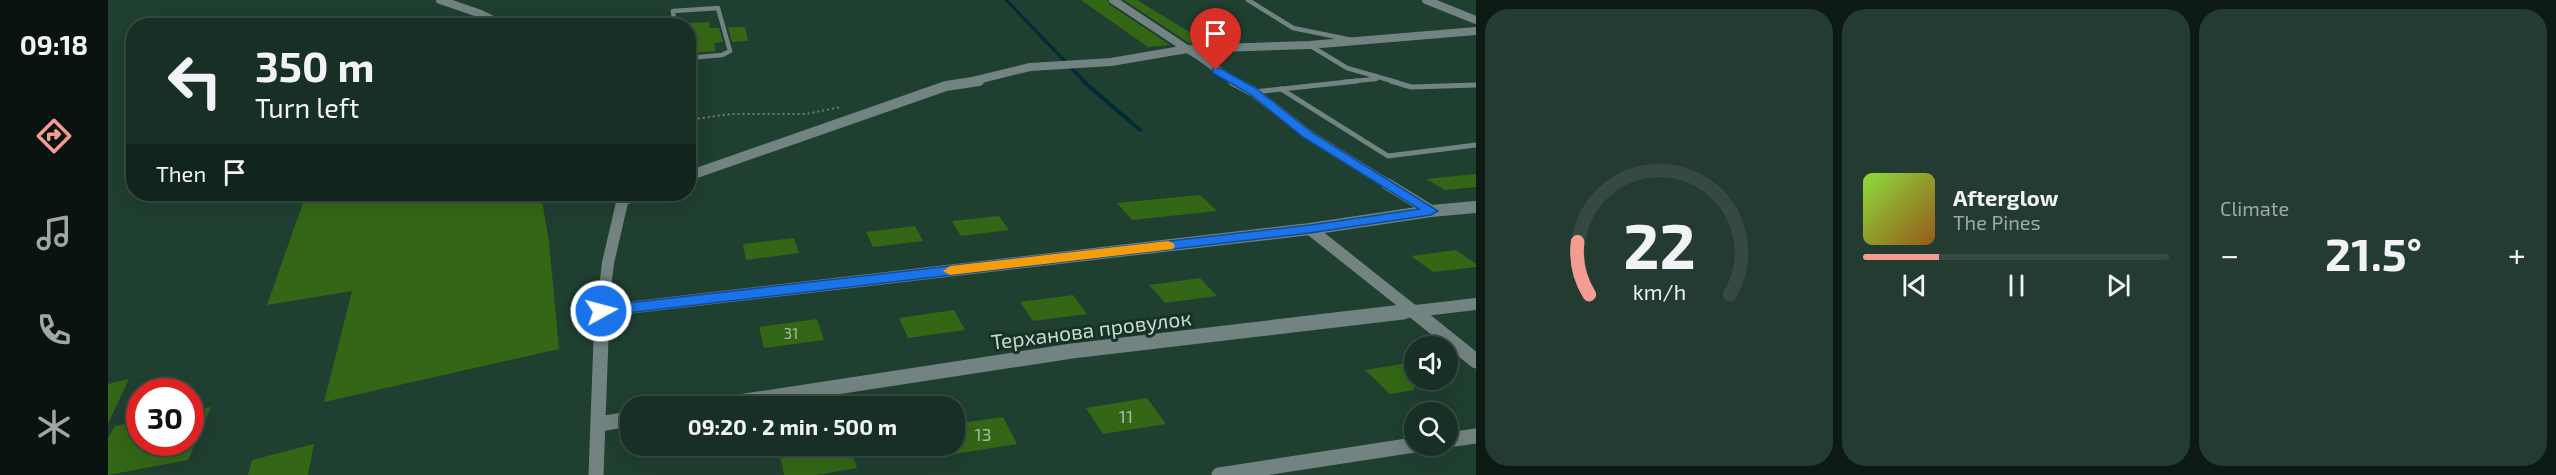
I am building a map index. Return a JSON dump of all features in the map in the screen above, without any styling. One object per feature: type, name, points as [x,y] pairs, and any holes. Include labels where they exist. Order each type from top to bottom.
[{"type":"street","points":[[440,0],[489,18]]},
{"type":"street","points":[[1113,0],[1187,49],[1199,54],[1233,81],[1254,92],[1307,134],[1431,211]]},
{"type":"street","points":[[1426,0],[1476,20]]},
{"type":"street","points":[[696,173],[946,86],[986,80],[1030,67],[1111,62],[1176,53],[1187,49],[1309,45],[1476,32]]},
{"type":"street","points":[[597,475],[601,311],[609,248],[621,201]]},
{"type":"street","points":[[601,311],[1310,229],[1431,211],[1476,207]]},
{"type":"street","points":[[1310,229],[1476,361]]},
{"type":"street","name":"Терханова провулок","points":[[778,396],[1072,351],[1476,304]]},
{"type":"street","points":[[599,424],[620,421]]},
{"type":"street","points":[[1458,439],[1476,436]]},
{"type":"street","points":[[1219,475],[1404,447]]},
{"type":"lane","points":[[1248,0],[1293,27],[1354,40]]},
{"type":"lane","points":[[674,18],[673,11],[718,8],[730,51],[722,55],[696,57]]},
{"type":"lane","points":[[1309,45],[1347,68],[1411,87],[1476,85]]},
{"type":"lane","points":[[1254,92],[1378,79]]},
{"type":"lane","points":[[1281,89],[1388,156],[1476,145]]},
{"type":"path","points":[[696,119],[731,114],[806,114],[846,107]]},
{"type":"building","points":[[1081,0],[1107,0],[1110,5],[1170,45],[1148,47]]},
{"type":"building","points":[[1124,0],[1137,0],[1206,42],[1189,43]]},
{"type":"building","points":[[709,22],[710,28],[719,28],[723,42],[714,43],[716,51],[696,53],[696,23]]},
{"type":"building","points":[[728,27],[745,27],[748,41],[732,42]]},
{"type":"building","points":[[1476,174],[1476,187],[1445,190],[1426,179]]},
{"type":"building","points":[[1200,195],[1217,211],[1132,220],[1117,203]]},
{"type":"building","points":[[304,201],[542,201],[549,242],[559,349],[324,402],[352,291],[267,305]]},
{"type":"building","points":[[999,216],[1009,230],[961,236],[952,221]]},
{"type":"building","points":[[915,226],[923,241],[873,247],[866,232]]},
{"type":"building","points":[[794,238],[799,253],[746,260],[743,244]]},
{"type":"building","points":[[1456,250],[1476,264],[1476,267],[1433,272],[1411,256]]},
{"type":"building","points":[[1200,278],[1217,296],[1165,303],[1149,285]]},
{"type":"building","points":[[1073,295],[1087,314],[1033,321],[1020,302]]},
{"type":"building","points":[[954,310],[965,330],[908,338],[899,318]]},
{"type":"building","points":[[817,319],[824,340],[764,348],[759,327]]},
{"type":"building","points":[[1404,364],[1404,390],[1414,390],[1390,394],[1365,370]]},
{"type":"building","points":[[126,380],[126,385],[108,424],[108,384]]},
{"type":"building","points":[[1147,398],[1166,424],[1103,434],[1086,408]]},
{"type":"building","points":[[211,407],[204,423],[204,408]]},
{"type":"building","points":[[1003,417],[1017,444],[965,452],[965,422]]},
{"type":"building","points":[[126,424],[126,456],[190,456],[188,460],[108,475],[108,438],[115,426]]},
{"type":"building","points":[[314,444],[308,475],[248,475],[252,460]]},
{"type":"building","points":[[780,456],[853,456],[857,468],[816,475],[784,475]]},
{"type":"waterway","points":[[1006,0],[1085,82]]},
{"type":"waterway","points":[[1083,81],[1140,130]]},
{"type":"slow traffic","points":[[950,271],[1168,246]]},
{"type":"route","points":[[601,311],[1310,229],[1431,211],[1307,134],[1254,92],[1216,70]]}]
